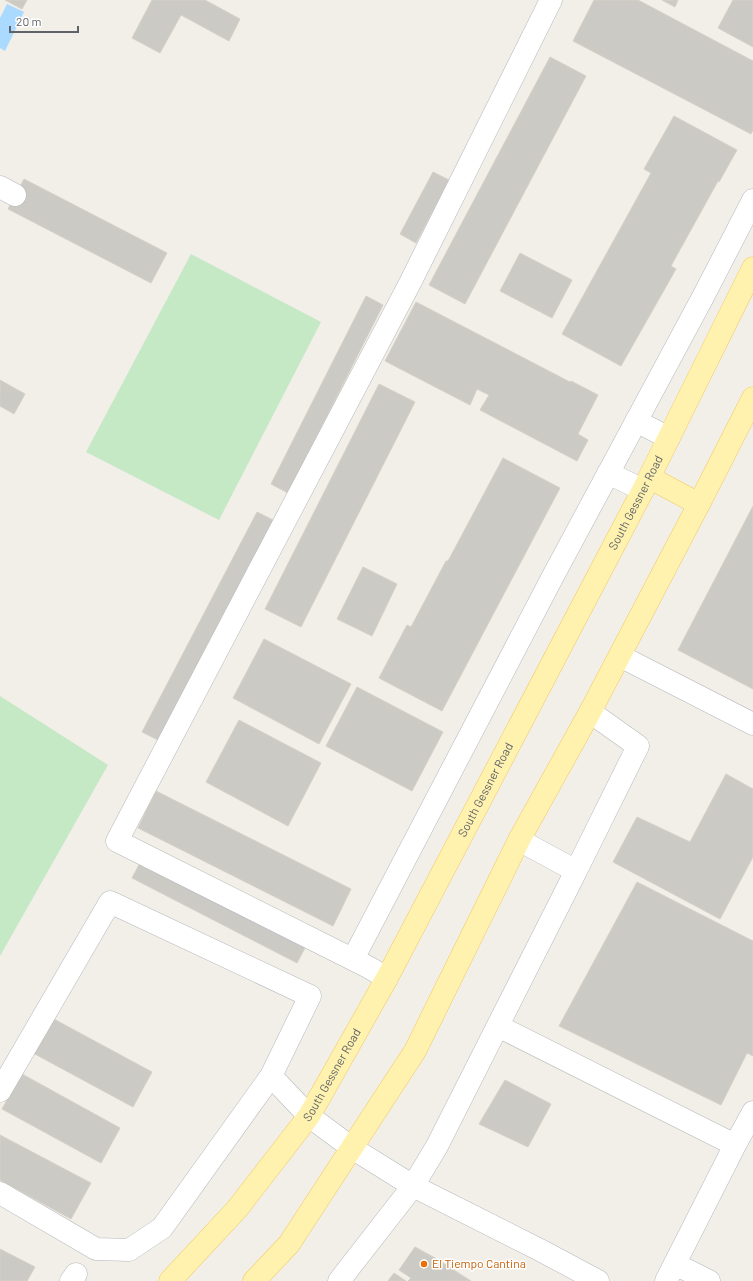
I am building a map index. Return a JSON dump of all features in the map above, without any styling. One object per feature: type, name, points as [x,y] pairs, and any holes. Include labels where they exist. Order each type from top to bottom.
[{"type":"main road","name":"South Gessner Road","points":[[170,1281],[237,1210],[309,1116],[387,978],[646,484],[753,268]]},
{"type":"main road","points":[[254,1281],[288,1244],[415,1051],[519,840],[620,656],[700,504],[753,398]]},
{"type":"main road","points":[[646,484],[700,504]]},
{"type":"lane","points":[[387,978],[117,841],[410,283],[551,0]]},
{"type":"lane","points":[[360,963],[552,578],[704,295],[753,200]]},
{"type":"lane","points":[[636,421],[669,438]]},
{"type":"lane","points":[[608,473],[646,484]]},
{"type":"lane","points":[[620,656],[753,724]]},
{"type":"lane","points":[[339,1281],[413,1186],[437,1146],[638,746],[590,712]]},
{"type":"lane","points":[[519,840],[576,871]]},
{"type":"lane","points":[[0,1091],[110,902],[310,996],[271,1076],[162,1228],[129,1250],[96,1249],[0,1193]]},
{"type":"lane","points":[[498,1026],[735,1144]]},
{"type":"lane","points":[[271,1076],[309,1116],[352,1148],[413,1186],[575,1276],[598,1281]]},
{"type":"lane","points":[[709,1281],[670,1272],[735,1144],[753,1112]]},
{"type":"green space","points":[[191,254],[321,322],[219,520],[86,452]]},
{"type":"green space","points":[[0,696],[108,765],[0,956]]},
{"type":"water","points":[[7,4],[24,12],[5,51],[0,48],[0,18]]},
{"type":"building","points":[[5,0],[27,0],[22,9]]},
{"type":"building","points":[[152,0],[205,0],[240,19],[229,41],[181,15],[160,53],[132,38]]},
{"type":"building","points":[[594,0],[638,0],[753,61],[753,130],[751,134],[573,41]]},
{"type":"building","points":[[662,0],[678,0],[675,7]]},
{"type":"building","points":[[733,0],[753,0],[753,47],[718,28]]},
{"type":"building","points":[[550,57],[586,76],[465,304],[429,285]]},
{"type":"building","points":[[674,116],[737,150],[671,266],[676,269],[621,366],[562,334],[651,173],[644,169]]},
{"type":"building","points":[[433,172],[449,180],[416,243],[400,234]]},
{"type":"building","points":[[24,179],[167,253],[151,283],[8,209]]},
{"type":"building","points":[[520,253],[572,280],[552,318],[500,291]]},
{"type":"building","points":[[366,296],[383,305],[288,493],[271,484]]},
{"type":"building","points":[[416,302],[598,395],[578,434],[588,440],[577,461],[480,410],[489,395],[477,389],[470,405],[385,361]]},
{"type":"building","points":[[0,380],[25,394],[14,414],[0,406]]},
{"type":"building","points":[[379,384],[415,402],[301,627],[265,609]]},
{"type":"building","points":[[503,458],[560,488],[442,711],[379,678],[407,625],[411,627]]},
{"type":"building","points":[[753,506],[753,689],[678,650]]},
{"type":"building","points":[[257,512],[273,520],[158,740],[142,732]]},
{"type":"building","points":[[363,567],[397,584],[372,636],[337,619]]},
{"type":"building","points":[[264,639],[351,684],[319,744],[233,698]]},
{"type":"building","points":[[357,687],[443,732],[412,791],[326,746]]},
{"type":"building","points":[[239,720],[321,763],[288,826],[206,782]]},
{"type":"building","points":[[726,774],[753,789],[753,857],[720,919],[613,862],[637,817],[690,842]]},
{"type":"building","points":[[156,791],[351,889],[333,926],[138,828]]},
{"type":"building","points":[[141,861],[306,946],[297,963],[132,878]]},
{"type":"building","points":[[637,882],[753,941],[753,1056],[747,1053],[721,1105],[559,1026]]},
{"type":"building","points":[[52,1018],[152,1072],[133,1107],[33,1053]]},
{"type":"building","points":[[22,1074],[120,1128],[101,1163],[2,1109]]},
{"type":"building","points":[[505,1080],[551,1104],[528,1147],[479,1124]]},
{"type":"building","points":[[0,1135],[91,1183],[71,1219],[0,1180]]},
{"type":"building","name":"El Tiempo Cantina","points":[[415,1247],[471,1281],[408,1281],[411,1278],[399,1270]]},
{"type":"building","points":[[0,1249],[35,1267],[27,1281],[0,1281]]},
{"type":"building","name":"El Tiempo Cantina","points":[[394,1273],[406,1281],[388,1281]]},
{"type":"place","name":"El Tiempo Cantina","points":[[424,1264]]}]
